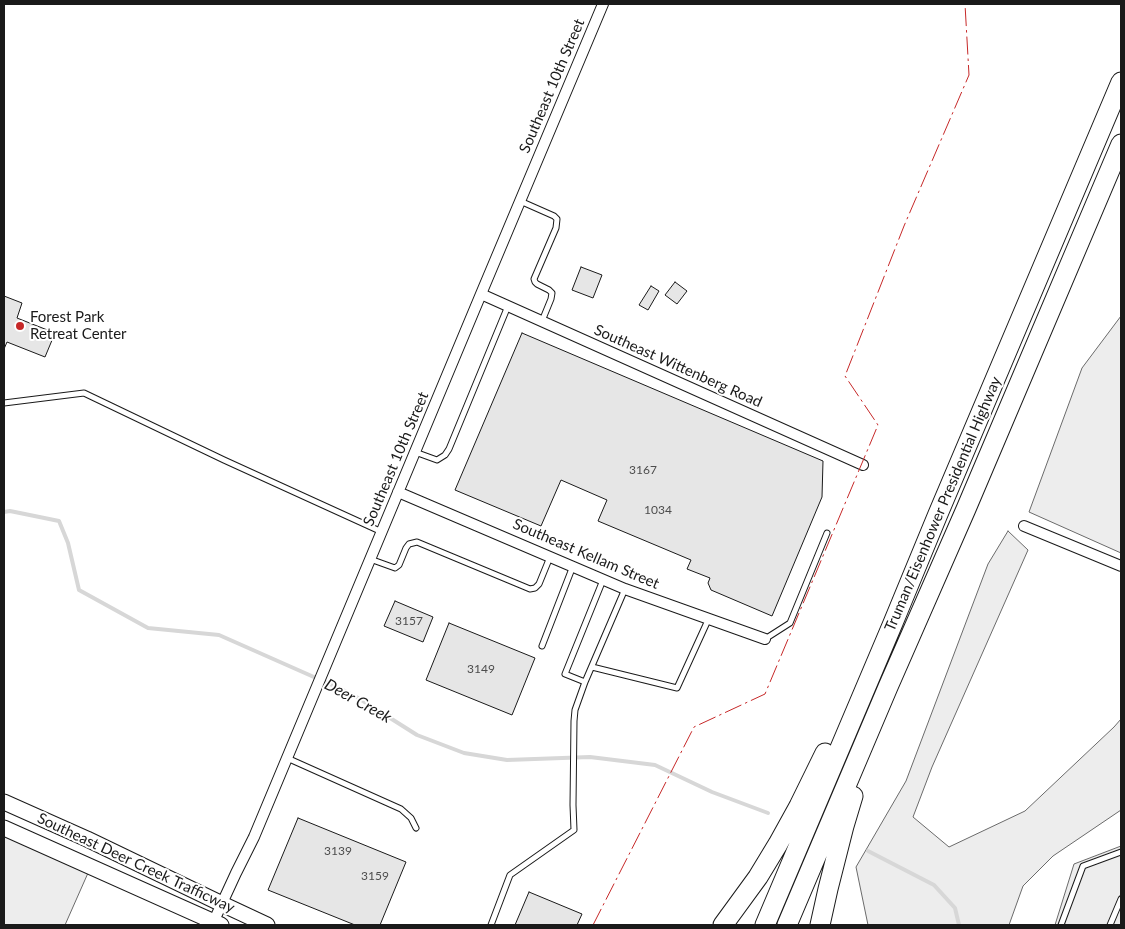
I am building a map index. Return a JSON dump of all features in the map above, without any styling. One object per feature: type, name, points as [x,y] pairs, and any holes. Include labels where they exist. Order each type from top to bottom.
[{"type":"highway","name":"Truman/Eisenhower Presidential Highway","points":[[765,925],[1120,84]]},
{"type":"highway","name":"Truman/Eisenhower Presidential Highway","points":[[787,925],[1121,144]]},
{"type":"highway","points":[[723,925],[758,877],[799,806],[851,697],[893,623]]},
{"type":"highway","points":[[820,925],[844,826],[888,687]]},
{"type":"street","name":"Southeast 10th Street","points":[[216,924],[222,904],[254,836],[329,660],[603,4]]},
{"type":"street","name":"Southeast Wittenberg Road","points":[[481,294],[863,465]]},
{"type":"street","name":"Southeast Kellam Street","points":[[398,492],[625,589],[765,638]]},
{"type":"street","points":[[1024,526],[1121,566]]},
{"type":"street","name":"Southeast Deer Creek Trafficway","points":[[4,802],[268,925]]},
{"type":"street","name":"Southeast Deer Creek Trafficway","points":[[4,828],[216,924]]},
{"type":"lane","points":[[520,201],[557,219],[556,228],[534,279],[535,282],[552,293],[542,321]]},
{"type":"lane","points":[[415,452],[437,460],[449,449],[508,306]]},
{"type":"lane","points":[[4,403],[84,393],[224,460],[382,532]]},
{"type":"lane","points":[[765,638],[790,623],[827,533]]},
{"type":"lane","points":[[370,560],[395,568],[399,565],[406,548],[416,542],[530,589],[535,588],[539,584],[550,556]]},
{"type":"lane","points":[[542,646],[574,566]]},
{"type":"lane","points":[[585,682],[565,674],[604,579]]},
{"type":"lane","points":[[491,925],[510,875],[574,830],[575,710],[625,589]]},
{"type":"lane","points":[[592,666],[677,688],[709,618]]},
{"type":"lane","points":[[287,758],[401,809],[411,818],[416,828]]},
{"type":"lane","points":[[1061,925],[1083,866],[1121,852]]},
{"type":"lane","points":[[1110,925],[1121,898]]},
{"type":"shaded area","points":[[1121,316],[1121,553],[1029,512],[1082,368]]},
{"type":"shaded area","points":[[1008,531],[1028,550],[932,767],[913,817],[949,847],[1025,811],[1121,719],[1121,810],[1053,856],[1023,886],[1009,925],[868,925],[856,867],[906,781],[988,564]]},
{"type":"shaded area","points":[[4,836],[88,873],[65,925],[4,925]]},
{"type":"shaded area","points":[[1121,846],[1121,925],[1055,925],[1074,864]]},
{"type":"building","points":[[581,267],[602,275],[593,298],[572,290]]},
{"type":"building","points":[[675,282],[687,291],[677,304],[665,295]]},
{"type":"building","points":[[651,286],[659,291],[648,310],[639,305]]},
{"type":"building","name":"Forest Park Retreat Center","points":[[4,296],[22,303],[17,318],[55,333],[45,357],[7,342],[4,349]]},
{"type":"building","points":[[522,333],[823,461],[822,497],[772,616],[711,590],[708,583],[710,578],[687,569],[691,560],[598,521],[607,500],[561,480],[541,526],[455,490]]},
{"type":"building","points":[[395,601],[433,617],[423,642],[384,626]]},
{"type":"building","points":[[449,623],[535,658],[512,715],[426,680]]},
{"type":"building","points":[[298,818],[406,862],[380,925],[355,925],[268,890]]},
{"type":"building","points":[[529,892],[582,914],[577,925],[515,925]]},
{"type":"waterway","name":"Deer Creek","points":[[4,512],[10,511],[59,521],[68,543],[79,590],[148,628],[219,635],[341,689],[417,735],[464,753],[507,760],[590,757],[655,765],[712,792],[768,813]]},
{"type":"waterway","name":"Deer Creek","points":[[868,851],[934,885],[955,908],[959,925]]},
{"type":"power","points":[[593,925],[694,727],[765,694],[878,425],[845,376],[904,226],[969,75],[965,4]]},
{"type":"place","name":"Forest Park Retreat Center","points":[[20,326]]}]
